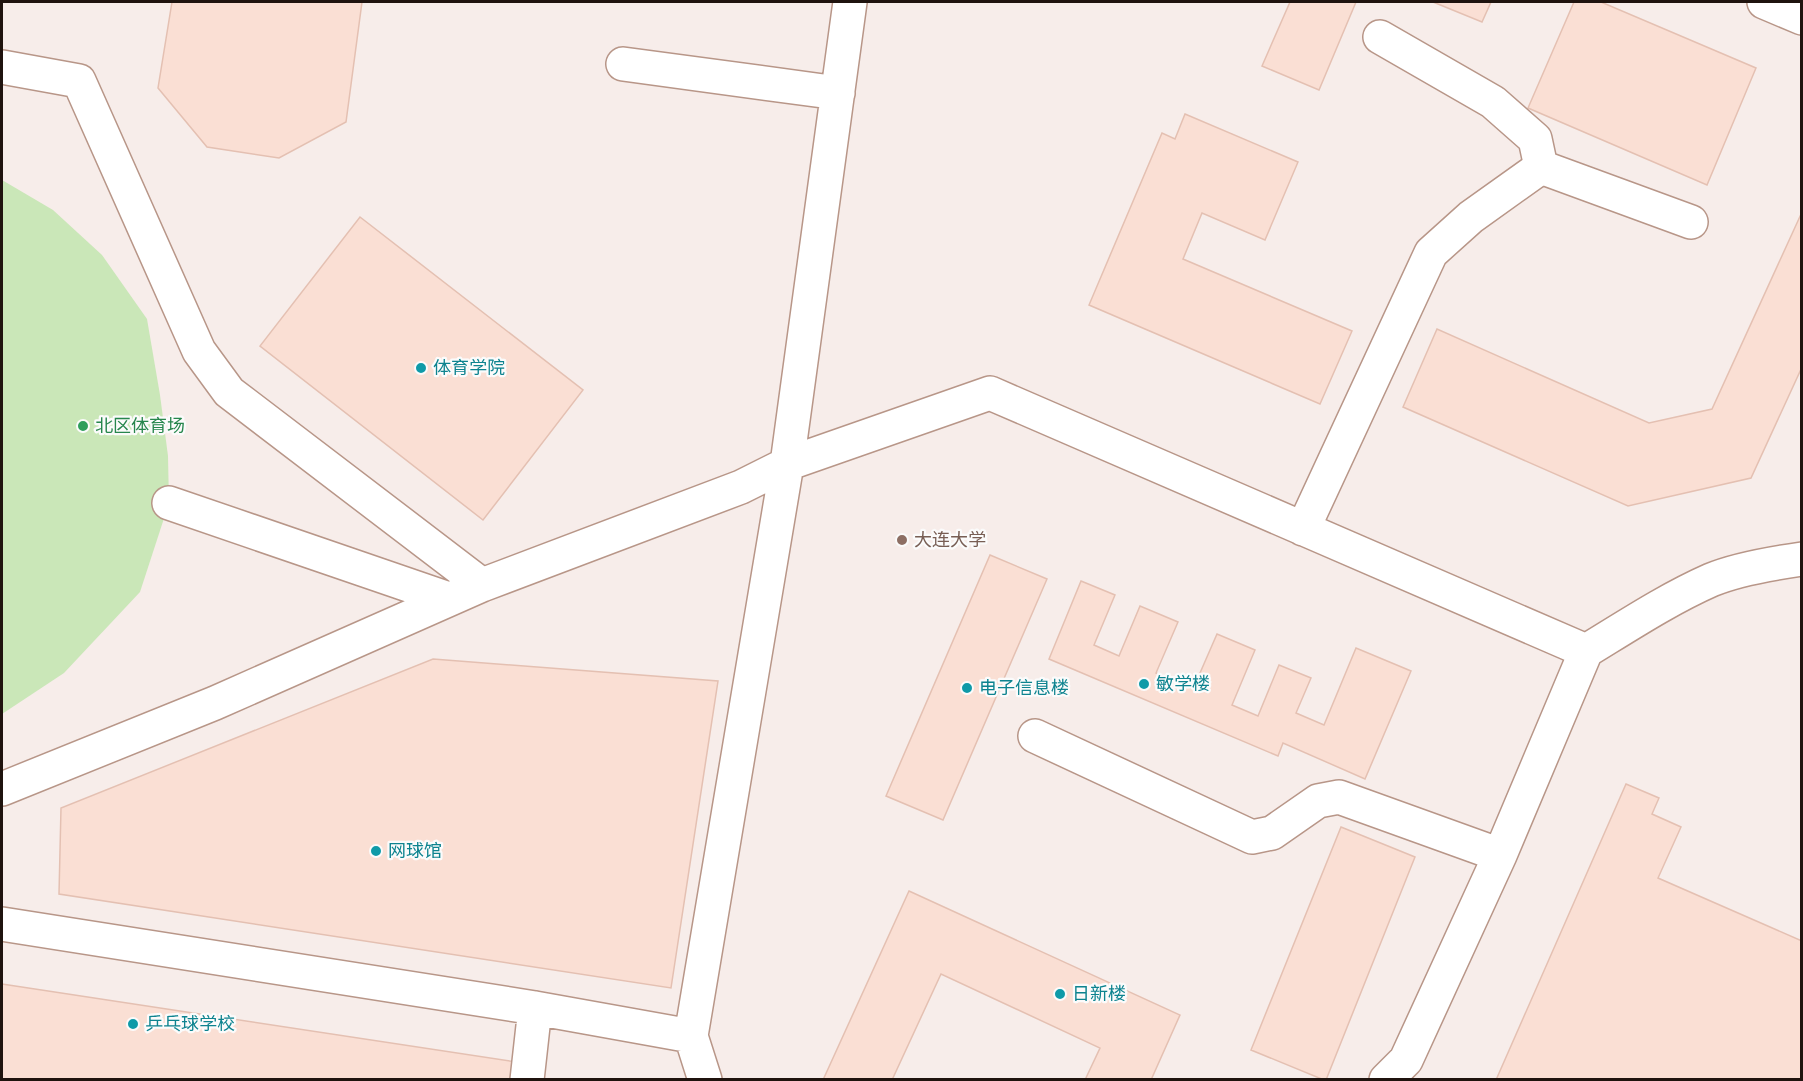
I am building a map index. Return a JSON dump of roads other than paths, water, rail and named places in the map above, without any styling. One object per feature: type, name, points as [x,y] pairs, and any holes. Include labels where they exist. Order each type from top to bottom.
[{"type":"street","points":[[705,1080],[691,1036],[787,464],[850,2]]},
{"type":"street","points":[[1764,2],[1802,18]]},
{"type":"street","points":[[1380,37],[1493,102],[1535,139],[1541,167]]},
{"type":"street","points":[[623,64],[838,93]]},
{"type":"street","points":[[2,67],[79,81],[199,351],[230,392],[482,585]]},
{"type":"street","points":[[1541,167],[1691,222]]},
{"type":"street","points":[[1303,530],[1431,253],[1471,217],[1541,167]]},
{"type":"street","points":[[2,789],[215,703],[482,585],[741,487],[787,464],[990,393],[1586,651]]},
{"type":"street","points":[[169,503],[449,599]]},
{"type":"street","points":[[1386,1080],[1406,1060],[1500,855],[1586,651],[1642,617],[1713,580],[1774,563],[1802,559]]},
{"type":"street","points":[[1035,736],[1252,837],[1272,833],[1318,801],[1339,797],[1500,855]]},
{"type":"street","points":[[2,924],[535,1008],[691,1036]]},
{"type":"street","points":[[527,1080],[535,1008]]},
{"type":"place","name":"体育学院","points":[[421,368]]},
{"type":"place","name":"北区体育场","points":[[83,426]]},
{"type":"place","name":"大连大学","points":[[902,540]]},
{"type":"place","name":"敏学楼","points":[[1144,684]]},
{"type":"place","name":"电子信息楼","points":[[967,688]]},
{"type":"place","name":"网球馆","points":[[376,851]]},
{"type":"place","name":"日新楼","points":[[1060,994]]},
{"type":"place","name":"乒乓球学校","points":[[133,1024]]}]
